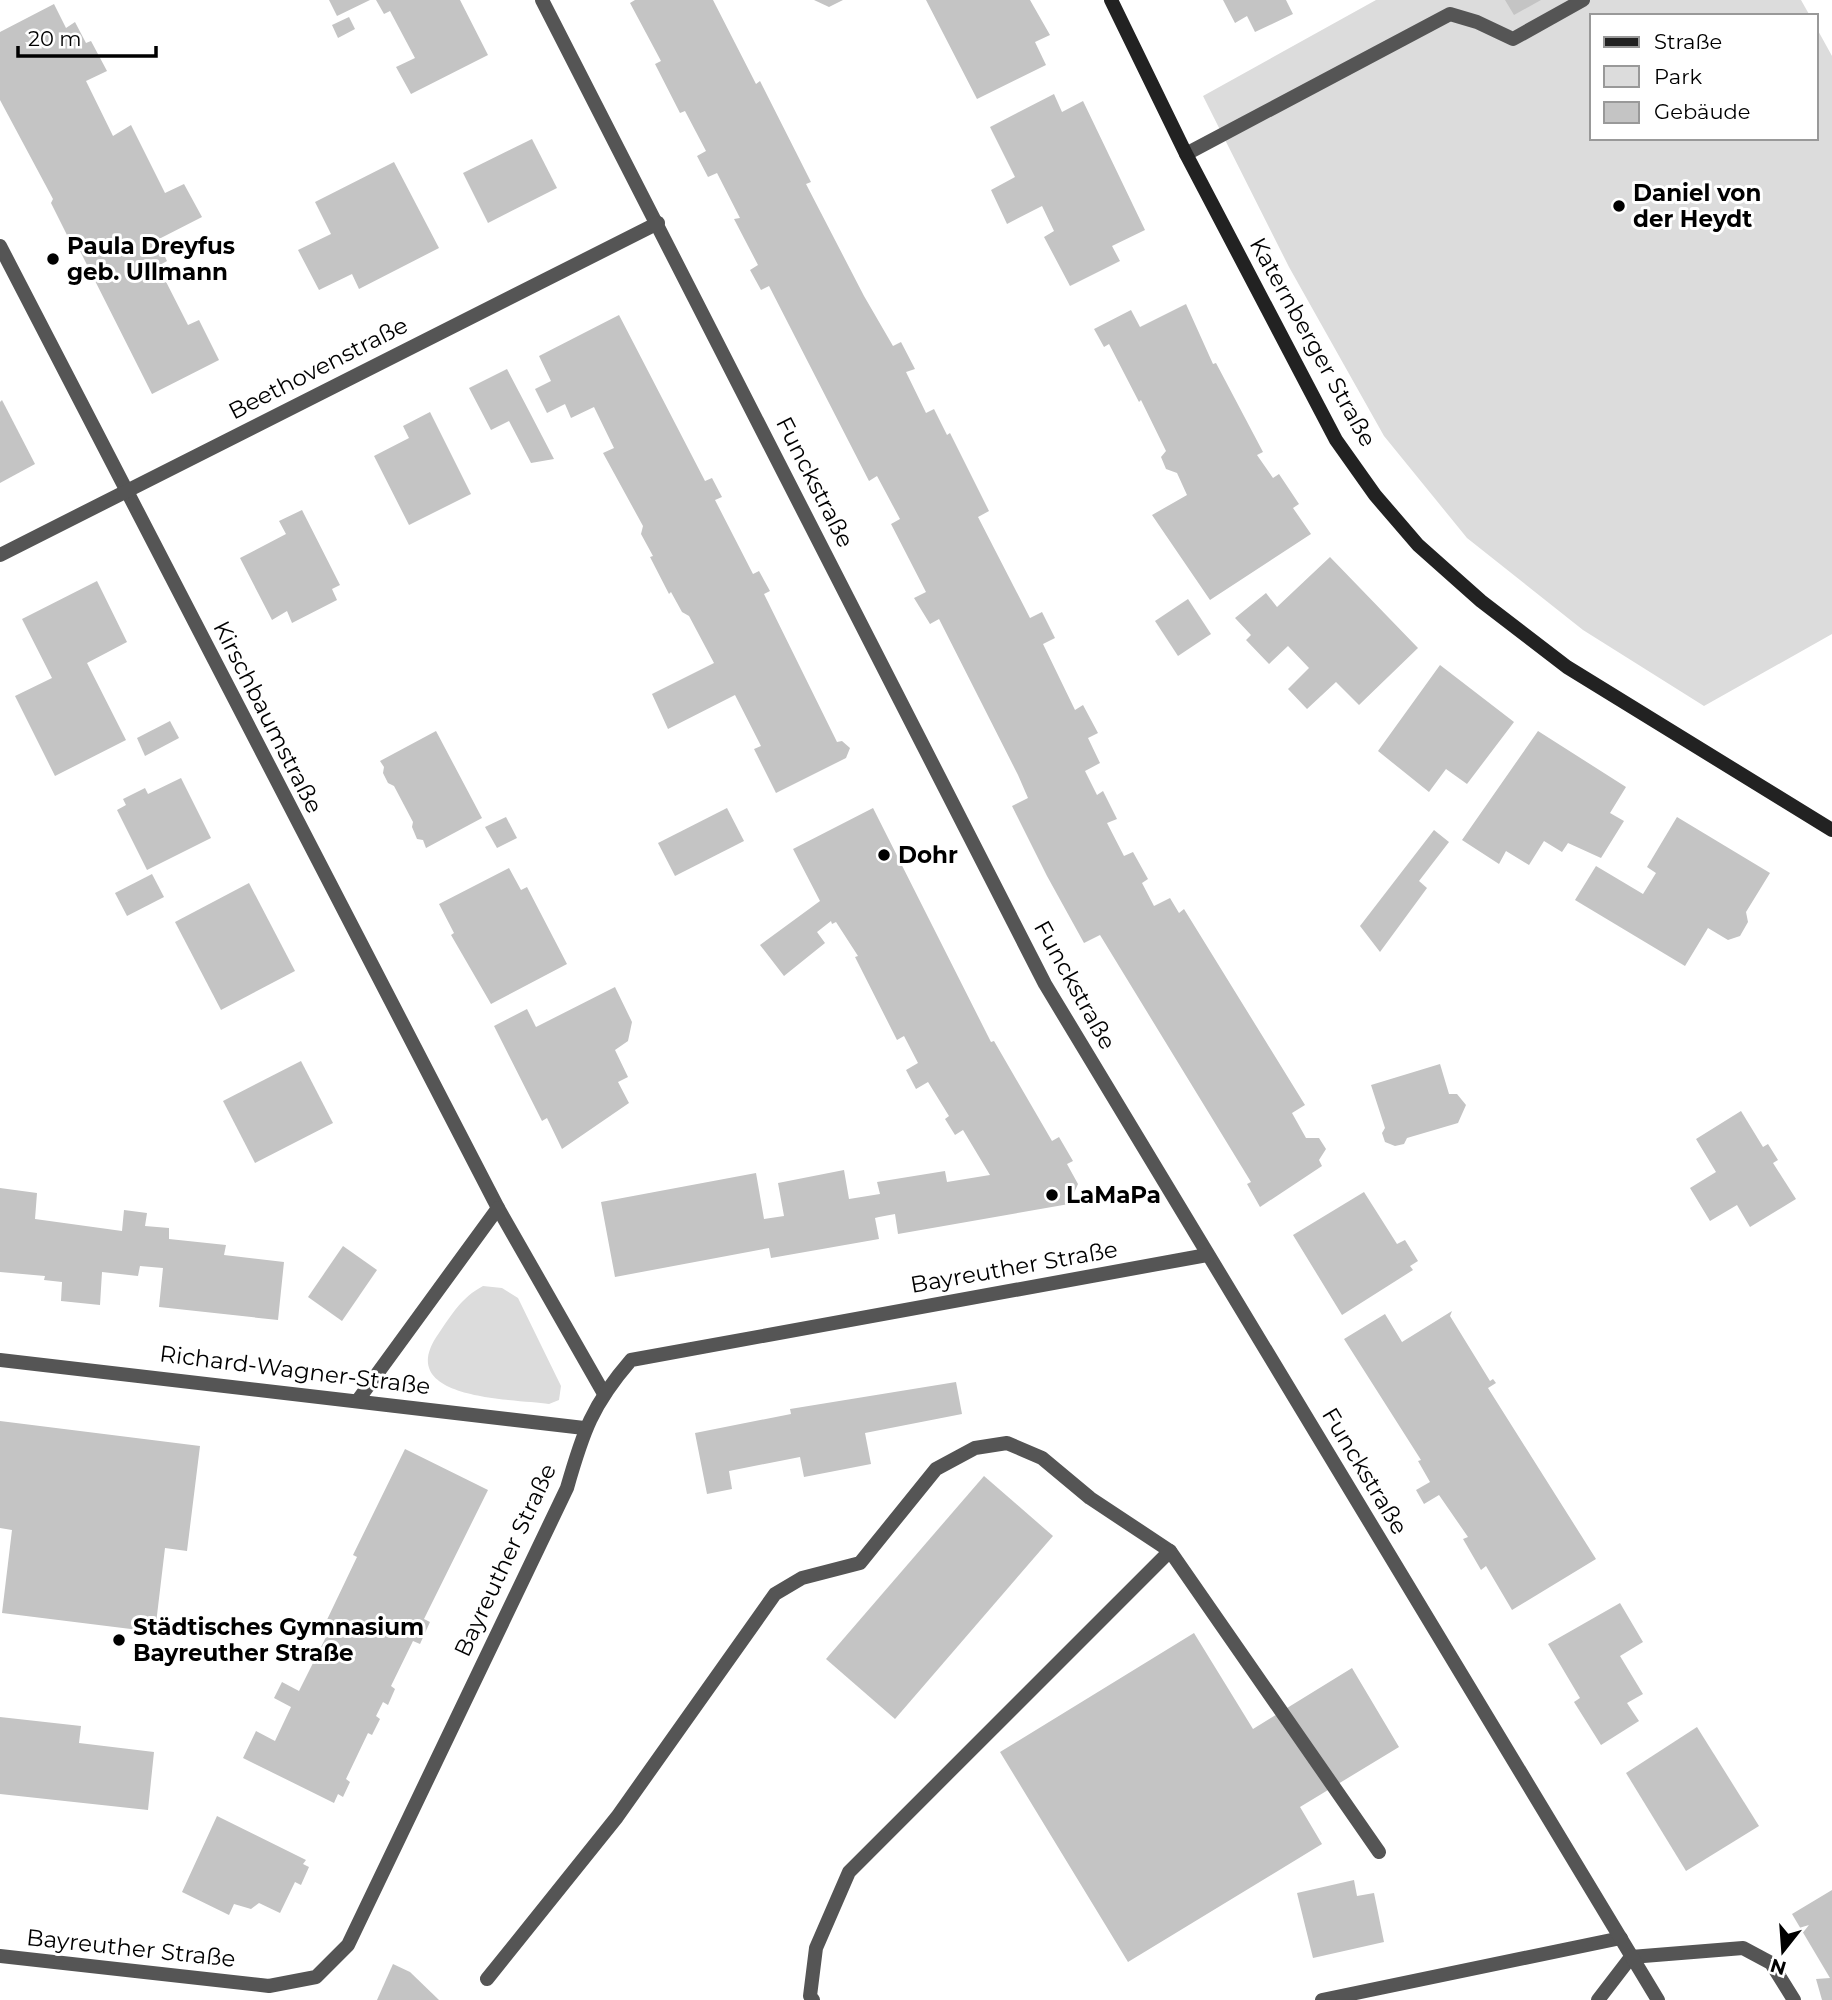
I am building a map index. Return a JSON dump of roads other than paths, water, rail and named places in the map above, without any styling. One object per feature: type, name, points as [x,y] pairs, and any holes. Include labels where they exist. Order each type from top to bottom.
[{"type":"street","name":"Funckstraße","points":[[542,0],[1045,984],[1658,2000]]},
{"type":"street","name":"Katernberger Straße","points":[[1111,0],[1186,154],[1336,440],[1375,495],[1418,545],[1481,601],[1567,667],[1832,830]]},
{"type":"street","points":[[1186,154],[1450,15],[1477,22],[1513,39],[1583,0]]},
{"type":"street","name":"Beethovenstraße","points":[[0,555],[658,223]]},
{"type":"street","name":"Kirschbaumstraße","points":[[0,246],[498,1208],[603,1392]]},
{"type":"street","points":[[358,1400],[498,1208]]},
{"type":"street","name":"Bayreuther Straße","points":[[0,1956],[268,1986],[316,1977],[348,1945],[567,1488],[584,1427],[603,1392],[631,1360],[1207,1255]]},
{"type":"street","name":"Richard-Wagner-Straße","points":[[0,1360],[584,1427]]},
{"type":"street","points":[[487,1979],[617,1817],[775,1594],[802,1578],[860,1563],[936,1469],[975,1448],[1007,1443],[1042,1458],[1090,1498],[1170,1551],[1379,1852]]},
{"type":"street","points":[[813,2000],[810,1996],[817,1948],[849,1872],[1170,1551]]},
{"type":"street","points":[[1322,2000],[1621,1938]]},
{"type":"street","points":[[1598,2000],[1631,1957],[1743,1948],[1771,1964],[1794,2000]]},
{"type":"place","name":"Daniel von der Heydt","points":[[1619,206]]},
{"type":"place","name":"Paula Dreyfus geb. Ullmann","points":[[53,259]]},
{"type":"place","name":"Dohr","points":[[884,855]]},
{"type":"place","name":"LaMaPa","points":[[1052,1195]]},
{"type":"place","name":"Städtisches Gymnasium Bayreuther Straße","points":[[119,1640]]}]
